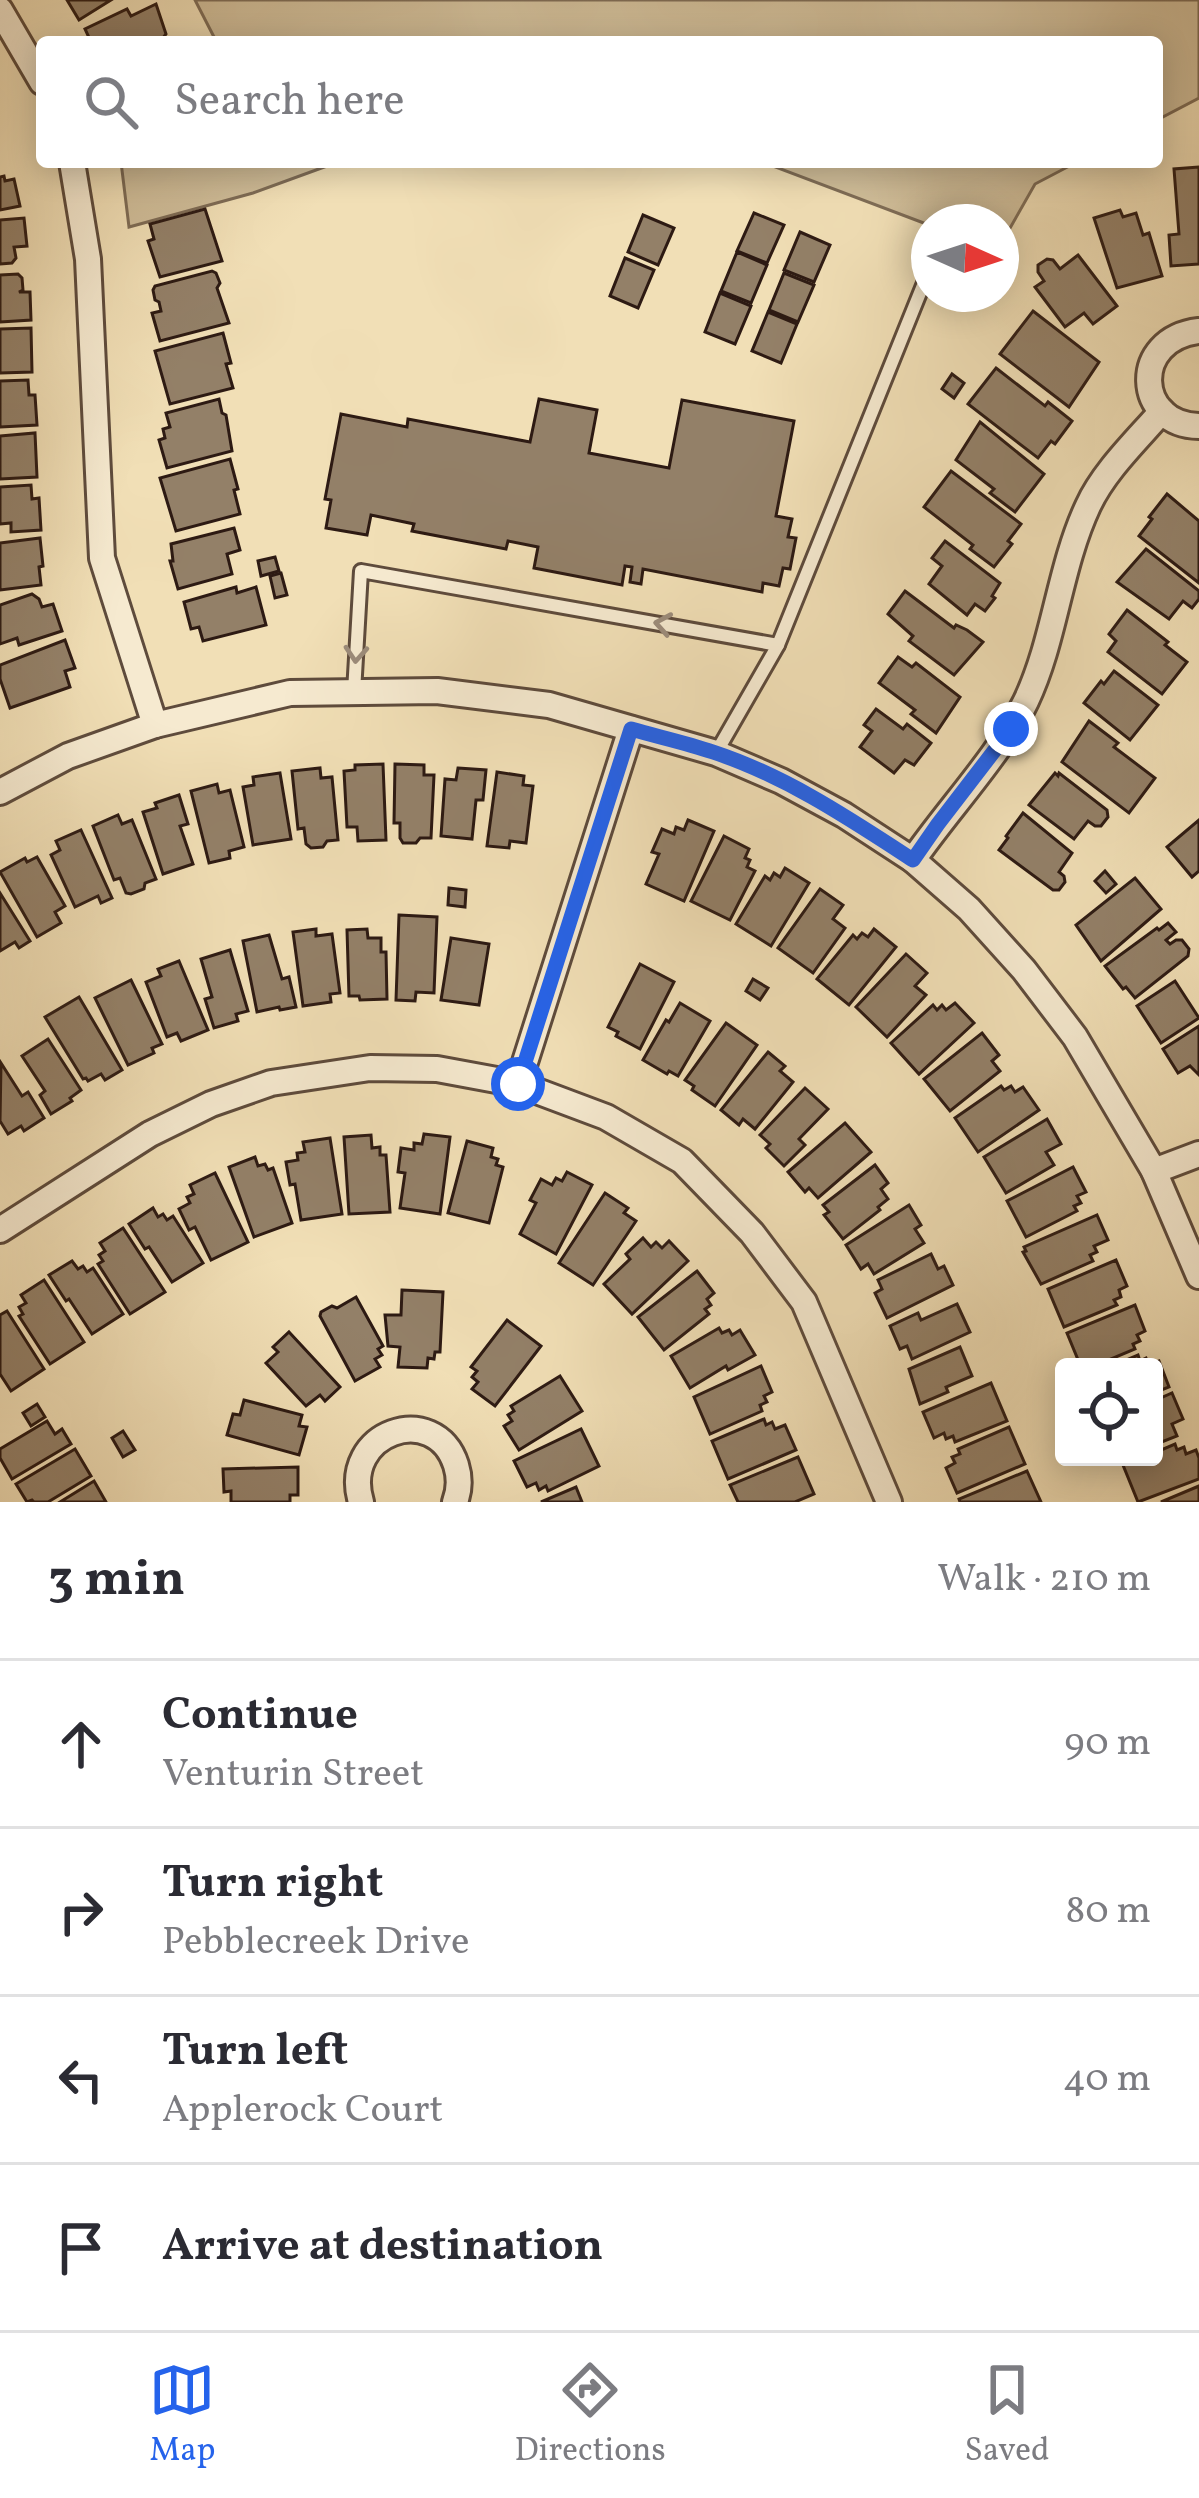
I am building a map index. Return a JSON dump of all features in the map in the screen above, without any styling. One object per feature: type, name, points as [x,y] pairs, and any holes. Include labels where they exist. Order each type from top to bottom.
[{"type":"street","points":[[0,10],[36,72]]},
{"type":"street","points":[[73,168],[88,259],[102,557],[155,725]]},
{"type":"street","points":[[1199,331],[1184,332],[1158,351],[1149,382],[1162,411],[1174,421],[1199,426]]},
{"type":"street","points":[[913,860],[1011,729],[1034,679],[1089,503],[1162,411]]},
{"type":"street","points":[[0,792],[68,756],[155,725],[290,693],[437,692],[549,705],[716,753],[844,815],[913,860],[969,910],[1024,970],[1075,1037],[1154,1171],[1199,1276]]},
{"type":"street","points":[[518,1084],[631,729]]},
{"type":"street","points":[[0,1230],[150,1134],[211,1104],[271,1083],[370,1068],[437,1070],[518,1084],[606,1117],[682,1161],[752,1232],[804,1302],[889,1502]]},
{"type":"street","points":[[1154,1171],[1199,1154]]},
{"type":"street","points":[[362,1502],[357,1476],[362,1459],[385,1435],[407,1429],[440,1440],[452,1454],[460,1476],[455,1502]]},
{"type":"lane","points":[[716,753],[778,645],[912,312]]},
{"type":"lane","points":[[354,692],[361,571],[778,645]]},
{"type":"shaded area","points":[[195,0],[1199,0],[1199,98],[1163,117],[1163,36],[213,36]]},
{"type":"shaded area","points":[[122,168],[322,168],[253,193],[129,227]]},
{"type":"shaded area","points":[[778,168],[1066,168],[1035,184],[1019,212],[1019,204],[911,204],[911,218]]},
{"type":"building","points":[[67,0],[111,0],[79,20]]},
{"type":"building","points":[[156,4],[166,34],[88,36],[85,29],[127,9],[131,16]]},
{"type":"building","points":[[1199,167],[1199,264],[1171,266],[1169,235],[1179,234],[1174,169]]},
{"type":"building","points":[[0,177],[5,181],[14,179],[20,206],[0,210]]},
{"type":"building","points":[[205,209],[222,261],[160,277],[148,241],[154,239],[150,224]]},
{"type":"building","points":[[1120,210],[1123,217],[1136,213],[1143,235],[1149,233],[1162,276],[1117,288],[1094,218]]},
{"type":"building","points":[[754,213],[784,225],[767,263],[737,251]]},
{"type":"building","points":[[643,215],[674,228],[658,265],[628,252]]},
{"type":"building","points":[[24,218],[27,246],[14,247],[12,263],[0,264],[0,220]]},
{"type":"building","points":[[800,232],[830,245],[814,282],[784,270]]},
{"type":"building","points":[[737,252],[767,265],[751,303],[721,291]]},
{"type":"building","points":[[1078,255],[1117,306],[1093,324],[1084,313],[1065,327],[1035,287],[1044,281],[1038,265],[1053,260],[1060,269]]},
{"type":"building","points":[[625,258],[654,270],[638,308],[610,296]]},
{"type":"building","points":[[212,271],[220,283],[217,288],[229,323],[160,341],[152,313],[161,311],[155,286]]},
{"type":"building","points":[[784,273],[814,285],[798,322],[769,310]]},
{"type":"building","points":[[18,274],[23,290],[19,292],[30,292],[31,320],[0,322],[0,275]]},
{"type":"building","points":[[720,293],[751,306],[735,344],[705,332]]},
{"type":"building","points":[[1033,311],[1099,362],[1069,407],[1000,354]]},
{"type":"building","points":[[768,312],[797,324],[781,363],[752,351]]},
{"type":"building","points":[[31,328],[32,372],[0,373],[0,329]]},
{"type":"building","points":[[223,333],[233,388],[170,404],[155,351]]},
{"type":"building","points":[[996,368],[1072,421],[1038,458],[968,404]]},
{"type":"building","points":[[952,374],[964,383],[954,398],[942,389]]},
{"type":"building","points":[[28,380],[29,395],[35,395],[37,425],[0,427],[0,381]]},
{"type":"building","points":[[219,399],[232,451],[167,468],[159,440],[165,438],[163,429],[170,427],[166,413]]},
{"type":"building","points":[[539,399],[597,410],[589,453],[669,468],[682,400],[794,421],[776,516],[792,519],[788,537],[796,538],[790,569],[783,568],[779,586],[763,583],[762,592],[643,569],[641,584],[630,582],[632,567],[625,566],[622,585],[534,568],[538,547],[508,541],[506,549],[412,531],[414,524],[371,515],[367,535],[326,528],[331,500],[325,499],[341,414],[407,427],[408,419],[530,442]]},
{"type":"building","points":[[980,422],[1044,474],[1015,512],[956,460]]},
{"type":"building","points":[[35,433],[37,477],[0,479],[0,436]]},
{"type":"building","points":[[230,459],[240,514],[176,531],[160,478]]},
{"type":"building","points":[[951,471],[1021,524],[994,567],[924,507]]},
{"type":"building","points":[[31,485],[32,499],[39,498],[41,530],[11,532],[11,523],[0,524],[0,487]]},
{"type":"building","points":[[1167,494],[1199,521],[1199,583],[1139,536]]},
{"type":"building","points":[[234,528],[240,550],[227,554],[232,574],[178,589],[170,561],[171,544]]},
{"type":"building","points":[[40,538],[41,585],[0,590],[0,543]]},
{"type":"building","points":[[945,541],[1000,583],[985,611],[975,604],[967,615],[929,584],[942,566],[932,558]]},
{"type":"building","points":[[1146,549],[1199,591],[1192,608],[1183,601],[1169,619],[1117,582]]},
{"type":"building","points":[[275,557],[279,571],[261,576],[258,561]]},
{"type":"building","points":[[281,573],[287,595],[275,598],[270,576]]},
{"type":"building","points":[[236,587],[237,593],[256,587],[266,625],[203,641],[199,627],[191,629],[184,602]]},
{"type":"building","points":[[905,591],[954,628],[967,630],[983,642],[954,675],[909,641],[913,636],[888,614]]},
{"type":"building","points":[[32,594],[42,607],[53,604],[62,631],[19,645],[17,638],[0,644],[0,605]]},
{"type":"building","points":[[1127,610],[1187,662],[1162,694],[1108,652],[1116,641],[1109,634]]},
{"type":"building","points":[[65,640],[75,668],[65,671],[70,687],[10,708],[0,665]]},
{"type":"building","points":[[898,657],[912,667],[916,663],[960,697],[936,733],[879,683]]},
{"type":"building","points":[[1114,671],[1158,705],[1130,740],[1084,703]]},
{"type":"building","points":[[876,709],[931,743],[914,765],[905,760],[894,773],[860,747],[872,731],[864,725]]},
{"type":"building","points":[[1089,721],[1155,778],[1129,813],[1062,762]]},
{"type":"building","points":[[383,764],[386,840],[358,841],[357,827],[347,827],[344,771],[355,770],[355,765]]},
{"type":"building","points":[[395,764],[424,765],[424,775],[434,775],[431,838],[403,843],[400,838],[400,823],[394,823]]},
{"type":"building","points":[[320,768],[321,778],[332,777],[338,840],[311,848],[304,828],[298,829],[292,771]]},
{"type":"building","points":[[458,768],[486,770],[483,800],[476,800],[472,839],[441,836],[445,779],[456,780]]},
{"type":"building","points":[[497,772],[524,776],[523,785],[533,786],[526,843],[510,841],[509,848],[487,846]]},
{"type":"building","points":[[280,773],[291,839],[253,845],[243,787],[254,785],[253,777]]},
{"type":"building","points":[[1055,773],[1107,810],[1101,826],[1088,821],[1074,839],[1029,805]]},
{"type":"building","points":[[217,784],[219,793],[230,790],[244,847],[229,851],[230,858],[209,863],[191,791]]},
{"type":"building","points":[[179,795],[188,824],[180,826],[193,864],[163,874],[143,812]]},
{"type":"building","points":[[1023,813],[1072,853],[1059,872],[1065,882],[1059,890],[999,850]]},
{"type":"building","points":[[118,815],[122,824],[132,820],[156,879],[131,894],[120,878],[114,880],[93,826]]},
{"type":"building","points":[[688,820],[714,831],[684,901],[646,884],[659,854],[652,852],[662,829],[674,834],[676,827],[684,830]]},
{"type":"building","points":[[1199,820],[1199,871],[1192,877],[1167,847]]},
{"type":"building","points":[[81,830],[112,898],[101,903],[98,896],[75,907],[51,855],[60,850],[56,841]]},
{"type":"building","points":[[724,836],[749,849],[747,867],[755,871],[730,920],[691,901]]},
{"type":"building","points":[[37,857],[65,906],[55,912],[61,923],[37,937],[0,872]]},
{"type":"building","points":[[785,868],[809,883],[771,946],[736,924],[765,876],[770,880],[774,873],[780,877]]},
{"type":"building","points":[[1105,871],[1116,884],[1106,893],[1095,881]]},
{"type":"building","points":[[1135,878],[1161,909],[1101,961],[1076,925]]},
{"type":"building","points":[[449,888],[466,890],[465,907],[448,905]]},
{"type":"building","points":[[820,889],[843,905],[833,919],[845,928],[813,973],[778,948]]},
{"type":"building","points":[[0,893],[30,941],[19,948],[15,942],[0,951]]},
{"type":"building","points":[[399,915],[437,917],[434,993],[416,992],[415,1001],[396,1000]]},
{"type":"building","points":[[1168,923],[1176,932],[1166,940],[1170,944],[1182,940],[1188,956],[1135,998],[1105,966]]},
{"type":"building","points":[[316,929],[316,936],[332,934],[340,993],[330,994],[331,1002],[303,1006],[293,932]]},
{"type":"building","points":[[367,929],[368,938],[381,938],[381,952],[386,952],[387,999],[349,996],[347,930]]},
{"type":"building","points":[[874,929],[896,947],[849,1005],[817,979],[853,935],[868,937]]},
{"type":"building","points":[[269,935],[282,979],[289,977],[296,1007],[257,1012],[243,941]]},
{"type":"building","points":[[451,938],[489,944],[479,1005],[441,1000]]},
{"type":"building","points":[[230,950],[248,1011],[236,1014],[238,1021],[214,1028],[205,999],[212,997],[201,959]]},
{"type":"building","points":[[906,954],[927,973],[915,986],[926,995],[887,1037],[856,1007]]},
{"type":"building","points":[[179,961],[208,1030],[181,1041],[177,1033],[167,1037],[146,982],[161,976],[158,969]]},
{"type":"building","points":[[640,964],[674,982],[640,1049],[608,1027]]},
{"type":"building","points":[[753,979],[768,988],[760,1000],[746,991]]},
{"type":"building","points":[[131,980],[162,1044],[128,1065],[95,998]]},
{"type":"building","points":[[1175,981],[1199,1018],[1161,1043],[1137,1006]]},
{"type":"building","points":[[79,997],[122,1070],[105,1080],[101,1074],[83,1079],[45,1017]]},
{"type":"building","points":[[680,1003],[710,1021],[678,1076],[643,1060]]},
{"type":"building","points":[[955,1003],[974,1023],[919,1074],[891,1043],[933,1005],[946,1010]]},
{"type":"building","points":[[726,1023],[757,1045],[715,1106],[685,1080]]},
{"type":"building","points":[[1199,1026],[1199,1075],[1190,1066],[1178,1073],[1163,1049]]},
{"type":"building","points":[[982,1033],[999,1055],[992,1061],[1000,1071],[950,1111],[924,1079]]},
{"type":"building","points":[[48,1039],[81,1090],[51,1114],[40,1095],[45,1091],[22,1056]]},
{"type":"building","points":[[768,1052],[785,1066],[780,1071],[793,1082],[755,1129],[743,1119],[739,1125],[721,1110]]},
{"type":"building","points":[[1,1063],[22,1096],[28,1092],[44,1118],[24,1131],[21,1126],[8,1134],[0,1121]]},
{"type":"building","points":[[1001,1086],[1004,1090],[1011,1086],[1015,1092],[1023,1087],[1039,1110],[978,1152],[955,1118]]},
{"type":"building","points":[[805,1088],[828,1109],[799,1139],[805,1145],[784,1166],[760,1135]]},
{"type":"building","points":[[1047,1119],[1061,1144],[1046,1152],[1054,1165],[1006,1193],[984,1157]]},
{"type":"building","points":[[845,1123],[871,1152],[818,1198],[809,1188],[805,1192],[788,1172]]},
{"type":"building","points":[[424,1134],[450,1137],[440,1214],[400,1208],[405,1173],[398,1172],[401,1148],[414,1150],[414,1143],[422,1144]]},
{"type":"building","points":[[371,1135],[372,1148],[380,1147],[380,1155],[386,1155],[390,1212],[349,1214],[344,1137]]},
{"type":"building","points":[[330,1138],[342,1214],[301,1220],[286,1162],[298,1160],[297,1153],[305,1152],[303,1142]]},
{"type":"building","points":[[467,1141],[493,1148],[491,1157],[503,1167],[489,1223],[448,1213]]},
{"type":"building","points":[[255,1157],[258,1166],[273,1168],[292,1223],[254,1237],[229,1167]]},
{"type":"building","points":[[875,1165],[888,1183],[881,1189],[888,1199],[843,1239],[824,1215],[829,1212],[823,1205]]},
{"type":"building","points":[[1073,1167],[1086,1192],[1077,1196],[1081,1203],[1074,1206],[1077,1211],[1026,1237],[1007,1201]]},
{"type":"building","points":[[567,1172],[592,1185],[556,1254],[520,1234],[536,1203],[530,1200],[541,1179],[552,1185]]},
{"type":"building","points":[[215,1173],[248,1242],[211,1260],[195,1227],[189,1230],[179,1209],[190,1203],[187,1197],[194,1194],[190,1185]]},
{"type":"building","points":[[605,1193],[628,1208],[624,1213],[636,1221],[593,1285],[559,1263]]},
{"type":"building","points":[[909,1205],[921,1225],[915,1229],[924,1243],[874,1274],[868,1264],[861,1269],[846,1245]]},
{"type":"building","points":[[153,1208],[158,1217],[173,1216],[203,1263],[172,1282],[129,1224]]},
{"type":"building","points":[[1097,1215],[1108,1240],[1094,1246],[1093,1261],[1041,1284],[1024,1247]]},
{"type":"building","points":[[123,1228],[165,1292],[130,1314],[98,1264],[105,1251],[100,1243]]},
{"type":"building","points":[[643,1238],[651,1247],[656,1242],[662,1248],[669,1241],[688,1261],[632,1314],[604,1284],[630,1259],[626,1254]]},
{"type":"building","points":[[931,1254],[938,1269],[944,1266],[953,1285],[887,1318],[875,1293],[882,1289],[878,1280]]},
{"type":"building","points":[[1116,1260],[1127,1286],[1119,1290],[1121,1297],[1114,1300],[1117,1305],[1064,1327],[1048,1289]]},
{"type":"building","points":[[72,1261],[87,1272],[93,1268],[123,1314],[92,1334],[49,1275]]},
{"type":"building","points":[[697,1271],[714,1293],[707,1299],[709,1314],[664,1350],[638,1317]]},
{"type":"building","points":[[44,1280],[84,1342],[50,1364],[19,1316],[23,1314],[19,1307],[26,1303],[21,1295]]},
{"type":"building","points":[[402,1290],[443,1292],[440,1352],[428,1358],[427,1368],[398,1367],[400,1347],[388,1346],[385,1315],[401,1315]]},
{"type":"building","points":[[356,1297],[383,1346],[378,1349],[382,1355],[375,1359],[380,1367],[355,1381],[320,1316]]},
{"type":"building","points":[[957,1304],[970,1332],[912,1359],[907,1346],[900,1349],[890,1326],[918,1313],[921,1320]]},
{"type":"building","points":[[1135,1305],[1145,1331],[1137,1335],[1140,1341],[1133,1344],[1135,1349],[1114,1358],[1077,1358],[1067,1333]]},
{"type":"building","points":[[7,1311],[44,1369],[11,1391],[0,1374],[0,1315]]},
{"type":"building","points":[[507,1320],[541,1346],[495,1406],[472,1389],[478,1382],[472,1377],[477,1371],[471,1367]]},
{"type":"building","points":[[719,1328],[732,1335],[740,1330],[755,1355],[690,1388],[671,1356]]},
{"type":"building","points":[[289,1332],[340,1387],[325,1401],[320,1395],[306,1406],[266,1363],[278,1352],[273,1347]]},
{"type":"building","points":[[960,1347],[972,1376],[920,1404],[909,1369]]},
{"type":"building","points":[[761,1366],[772,1392],[764,1396],[767,1402],[760,1405],[762,1411],[710,1434],[694,1397]]},
{"type":"building","points":[[560,1376],[582,1411],[519,1450],[504,1426],[512,1421],[511,1406]]},
{"type":"building","points":[[991,1383],[1007,1421],[955,1442],[944,1433],[934,1438],[923,1412]]},
{"type":"building","points":[[1172,1393],[1183,1419],[1172,1424],[1177,1436],[1163,1441],[1163,1397]]},
{"type":"building","points":[[244,1400],[302,1415],[299,1426],[307,1427],[299,1455],[227,1435],[233,1414],[240,1415]]},
{"type":"building","points":[[37,1404],[45,1417],[31,1426],[23,1413]]},
{"type":"building","points":[[764,1419],[775,1429],[785,1425],[796,1450],[728,1479],[712,1441]]},
{"type":"building","points":[[47,1421],[55,1434],[62,1429],[71,1444],[12,1479],[0,1449]]},
{"type":"building","points":[[1009,1427],[1025,1464],[957,1493],[946,1468],[955,1463],[952,1457],[960,1454],[958,1449]]},
{"type":"building","points":[[581,1429],[599,1466],[548,1491],[546,1486],[539,1490],[536,1483],[527,1487],[514,1461]]},
{"type":"building","points":[[123,1431],[135,1450],[123,1457],[112,1438]]},
{"type":"building","points":[[1175,1444],[1177,1450],[1184,1447],[1186,1454],[1196,1450],[1199,1479],[1138,1502],[1123,1466],[1163,1466],[1163,1449]]},
{"type":"building","points":[[75,1449],[91,1476],[48,1502],[27,1502],[16,1484]]},
{"type":"building","points":[[798,1457],[814,1494],[795,1502],[738,1502],[730,1485]]},
{"type":"building","points":[[298,1467],[298,1495],[290,1495],[290,1502],[231,1502],[231,1491],[224,1492],[223,1469]]},
{"type":"building","points":[[1027,1471],[1041,1502],[960,1502],[959,1499]]},
{"type":"building","points":[[94,1481],[106,1502],[60,1502]]},
{"type":"building","points":[[1199,1486],[1199,1502],[1161,1502]]},
{"type":"building","points":[[576,1487],[582,1502],[541,1502]]},
{"type":"route","points":[[518,1084],[631,729],[716,753],[781,781],[913,860],[1011,729]]}]
